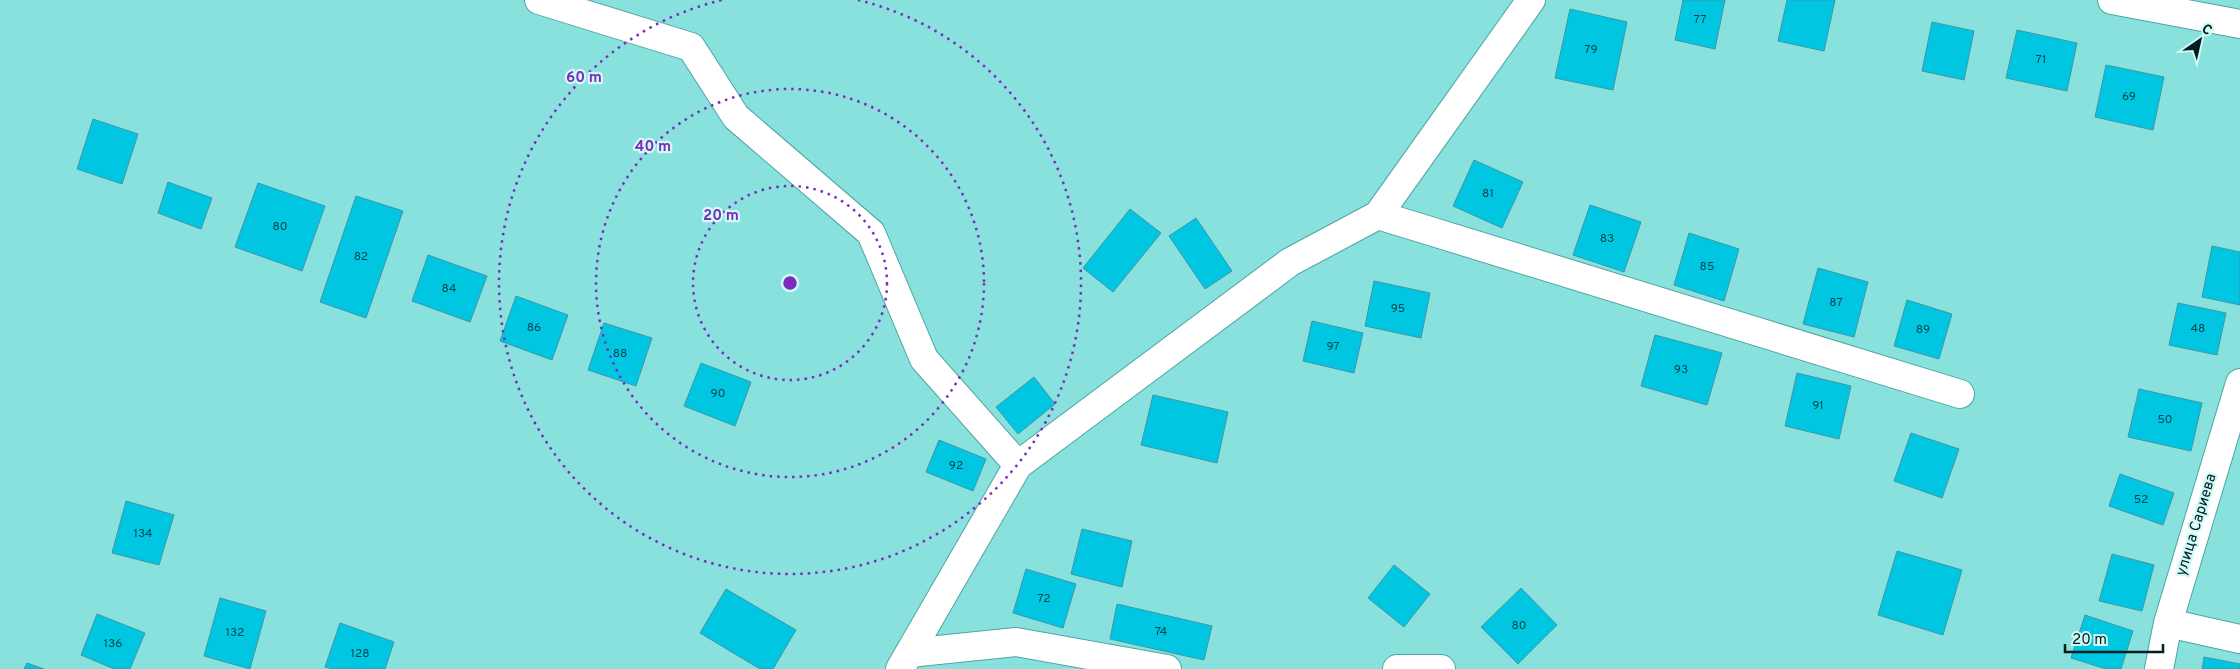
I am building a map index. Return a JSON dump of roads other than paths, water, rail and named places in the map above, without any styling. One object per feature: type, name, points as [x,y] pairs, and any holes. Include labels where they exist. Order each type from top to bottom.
[{"type":"street","points":[[539,0],[691,46],[736,117],[871,233],[924,359],[1018,465]]},
{"type":"street","points":[[904,661],[1018,465],[1290,262],[1378,215],[1530,0]]},
{"type":"street","points":[[2112,0],[2240,24]]},
{"type":"street","points":[[1378,215],[1960,394]]},
{"type":"street","name":"улица Сариева","points":[[2159,669],[2168,623],[2240,383]]},
{"type":"street","points":[[2168,623],[2240,639]]},
{"type":"street","points":[[904,661],[1016,642],[1167,669]]},
{"type":"street","points":[[1397,669],[1441,669]]}]
